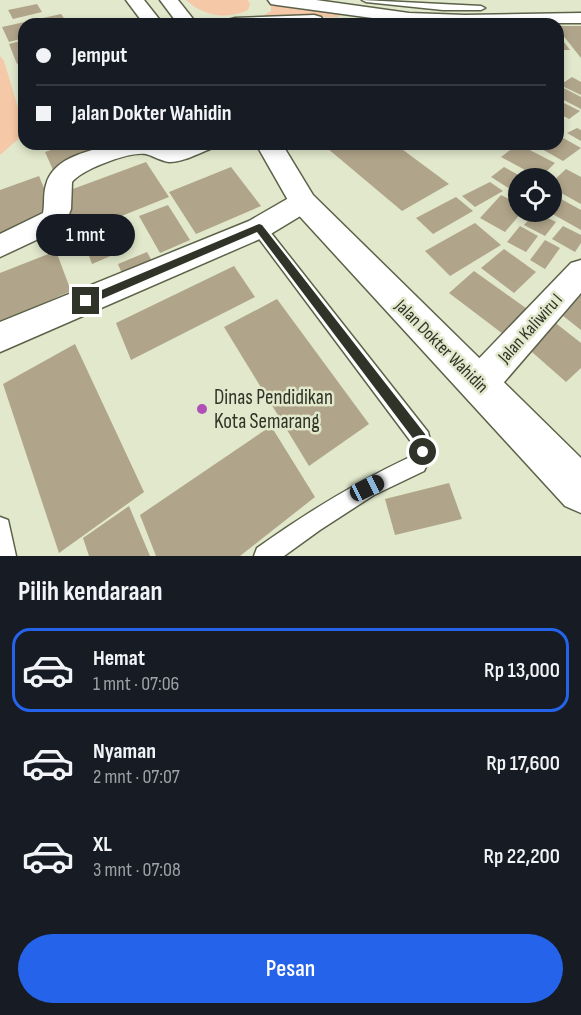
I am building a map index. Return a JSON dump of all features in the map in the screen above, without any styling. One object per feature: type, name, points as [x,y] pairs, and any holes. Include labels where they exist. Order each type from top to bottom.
[{"type":"highway","points":[[135,0],[149,18]]},
{"type":"highway","points":[[169,0],[184,18]]},
{"type":"highway","points":[[277,0],[409,18],[486,14],[581,18]]},
{"type":"highway","points":[[242,18],[256,14],[259,5]]},
{"type":"highway","name":"Jalan Dokter Wahidin","points":[[269,150],[303,202],[581,490]]},
{"type":"street","points":[[0,246],[54,220],[58,213],[55,191],[63,174],[80,165],[126,150]]},
{"type":"street","points":[[156,150],[173,154],[185,150]]},
{"type":"street","points":[[0,337],[259,228],[303,202]]},
{"type":"street","name":"Jalan Kaliwiru I","points":[[480,383],[581,272]]},
{"type":"lane","points":[[366,0],[486,14]]},
{"type":"lane","points":[[476,0],[486,14]]},
{"type":"lane","points":[[259,228],[421,439],[423,452],[417,464],[367,488],[312,522],[266,556]]},
{"type":"lane","points":[[0,528],[5,556]]},
{"type":"shaded area","points":[[186,0],[247,0],[250,3],[248,10],[240,13],[215,15],[200,10]]},
{"type":"shaded area","points":[[268,2],[341,15],[338,17],[259,18],[271,11]]},
{"type":"shaded area","points":[[0,56],[4,61],[18,108],[18,139],[0,155]]},
{"type":"building","points":[[37,4],[42,12],[13,19],[8,10]]},
{"type":"building","points":[[61,14],[64,18],[43,18]]},
{"type":"building","points":[[18,23],[18,40],[9,42],[2,27]]},
{"type":"building","points":[[564,26],[581,26],[581,58],[564,37]]},
{"type":"building","points":[[18,42],[18,64],[17,64],[9,44]]},
{"type":"building","points":[[564,42],[570,50],[564,50]]},
{"type":"building","points":[[572,77],[581,82],[581,95],[564,87],[564,82]]},
{"type":"building","points":[[564,88],[581,97],[581,109],[564,100]]},
{"type":"building","points":[[564,103],[580,111],[569,119],[564,116]]},
{"type":"building","points":[[577,128],[581,130],[581,141],[567,133]]},
{"type":"building","points":[[564,138],[581,148],[563,161],[544,150],[564,150]]},
{"type":"building","points":[[98,150],[101,155],[54,172],[45,152]]},
{"type":"building","points":[[329,150],[403,150],[449,184],[402,211]]},
{"type":"building","points":[[510,150],[530,150],[555,163],[550,168],[521,168],[501,157]]},
{"type":"building","points":[[146,162],[169,197],[79,233],[62,193]]},
{"type":"building","points":[[231,167],[261,206],[196,234],[169,192]]},
{"type":"building","points":[[504,167],[508,169],[508,188],[491,177]]},
{"type":"building","points":[[566,169],[581,177],[581,204],[562,194],[562,173]]},
{"type":"building","points":[[39,176],[55,215],[0,236],[0,190]]},
{"type":"building","points":[[490,182],[503,191],[475,207],[462,196]]},
{"type":"building","points":[[501,195],[508,198],[508,222],[514,222],[505,232],[480,218]]},
{"type":"building","points":[[456,197],[473,211],[433,234],[416,218]]},
{"type":"building","points":[[562,200],[581,210],[581,230],[562,219]]},
{"type":"building","points":[[168,205],[190,240],[160,253],[139,216]]},
{"type":"building","points":[[527,222],[556,222],[545,236],[524,225]]},
{"type":"building","points":[[475,223],[501,245],[450,276],[425,251]]},
{"type":"building","points":[[520,226],[538,236],[526,252],[507,242]]},
{"type":"building","points":[[563,226],[581,235],[581,243],[575,252],[552,239]]},
{"type":"building","points":[[112,237],[120,252],[92,264],[86,248]]},
{"type":"building","points":[[545,240],[560,248],[545,269],[530,260]]},
{"type":"building","points":[[504,249],[536,272],[514,293],[481,268]]},
{"type":"building","points":[[56,251],[71,291],[0,322],[0,273]]},
{"type":"building","points":[[147,252],[153,263],[123,276],[118,264]]},
{"type":"building","points":[[234,266],[255,297],[131,360],[116,323]]},
{"type":"building","points":[[474,271],[530,311],[507,337],[449,293]]},
{"type":"building","points":[[581,284],[581,330],[553,308]]},
{"type":"building","points":[[277,299],[369,424],[309,466],[224,327]]},
{"type":"building","points":[[553,321],[581,343],[581,368],[566,382],[524,345]]},
{"type":"building","points":[[75,344],[144,492],[59,553],[3,384]]},
{"type":"building","points":[[271,426],[315,497],[240,556],[156,556],[140,515]]},
{"type":"building","points":[[449,483],[462,519],[395,535],[385,499]]},
{"type":"building","points":[[129,506],[150,556],[89,556],[83,538]]},
{"type":"place","name":"Dinas Pendidikan Kota Semarang","points":[[202,409]]},
{"type":"route","points":[[86,301],[259,228],[421,439],[423,452]]}]
